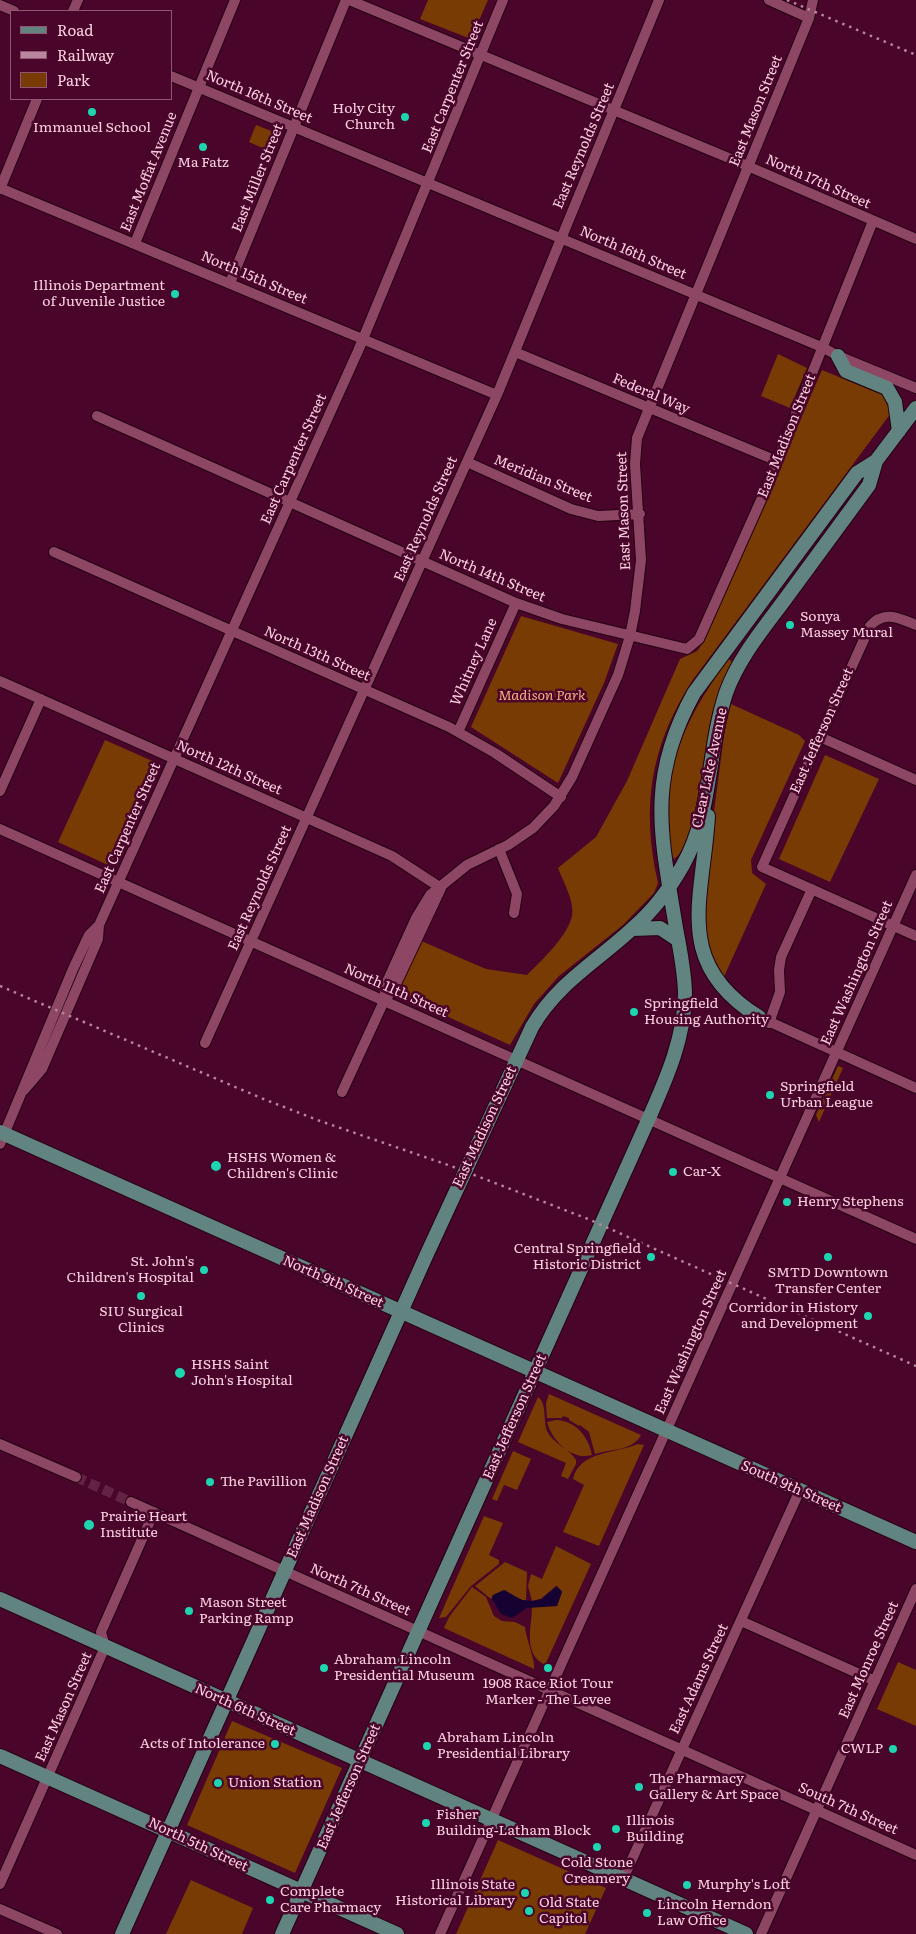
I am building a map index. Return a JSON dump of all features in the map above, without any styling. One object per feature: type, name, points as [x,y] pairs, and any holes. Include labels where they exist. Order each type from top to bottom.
[{"type":"main road","points":[[838,356],[846,371],[887,388],[895,402],[899,431]]},
{"type":"main road","name":"Clear Lake Avenue","points":[[669,887],[683,865],[700,827],[721,710],[742,660],[869,484],[876,461],[916,408]]},
{"type":"main road","name":"Clear Lake Avenue","points":[[669,887],[661,836],[660,794],[670,743],[684,711],[694,693],[857,472],[876,461]]},
{"type":"main road","points":[[711,768],[707,836],[697,909],[700,944],[712,973],[726,991],[738,1003],[764,1020]]},
{"type":"main road","name":"East Madison Street","points":[[122,1934],[401,1312],[538,1016],[569,980],[633,929],[656,905],[669,887]]},
{"type":"main road","name":"East Jefferson Street","points":[[282,1934],[668,1075],[680,1034],[684,995],[678,940],[669,887]]},
{"type":"main road","points":[[633,929],[660,928],[668,931],[678,940]]},
{"type":"main road","name":"North 9th Street","points":[[1,1137],[666,1430]]},
{"type":"main road","name":"South 9th Street","points":[[666,1430],[916,1542]]},
{"type":"main road","name":"North 6th Street","points":[[0,1600],[746,1934]]},
{"type":"main road","name":"North 5th Street","points":[[0,1756],[397,1934]]},
{"type":"street","name":"East Moffat Avenue","points":[[135,243],[235,0]]},
{"type":"street","name":"North 17th Street","points":[[347,0],[614,110],[916,239]]},
{"type":"street","name":"East Miller Street","points":[[230,283],[347,0]]},
{"type":"street","name":"East Carpenter Street","points":[[1,1137],[24,1090],[42,1069],[98,939],[99,925],[363,339],[503,0]]},
{"type":"street","name":"East Reynolds Street","points":[[205,1043],[497,395],[659,0]]},
{"type":"street","points":[[769,0],[809,18]]},
{"type":"street","name":"East Mason Street","points":[[342,1092],[384,1001],[394,988],[441,888],[466,865],[499,849],[533,828],[561,797],[572,778],[609,696],[630,636],[640,578],[637,438],[809,18],[813,0]]},
{"type":"street","points":[[0,5],[12,10]]},
{"type":"street","name":"North 16th Street","points":[[172,76],[696,294],[916,388]]},
{"type":"street","points":[[0,188],[37,100]]},
{"type":"street","name":"North 15th Street","points":[[0,188],[497,395]]},
{"type":"street","name":"East Madison Street","points":[[692,647],[699,639],[777,461],[873,222]]},
{"type":"street","name":"Federal Way","points":[[515,352],[777,461]]},
{"type":"street","name":"North 14th Street","points":[[97,416],[516,603],[562,619],[682,649],[692,647]]},
{"type":"street","name":"Meridian Street","points":[[467,462],[571,509],[598,516],[640,514]]},
{"type":"street","name":"North 13th Street","points":[[54,552],[458,732],[495,753],[561,797]]},
{"type":"street","name":"Whitney Lane","points":[[458,732],[516,603]]},
{"type":"street","name":"East Jefferson Street","points":[[812,889],[762,867],[870,626],[883,616],[900,618],[916,625]]},
{"type":"street","name":"North 12th Street","points":[[0,681],[392,856],[441,888]]},
{"type":"street","points":[[0,791],[41,699]]},
{"type":"street","points":[[820,738],[916,780]]},
{"type":"street","name":"North 11th Street","points":[[0,829],[650,1118],[780,1178],[915,1236]]},
{"type":"street","points":[[499,849],[518,894],[514,913]]},
{"type":"street","name":"East Washington Street","points":[[440,1934],[916,875]]},
{"type":"street","points":[[916,936],[812,889],[781,957],[779,970],[780,992],[764,1020],[916,1088]]},
{"type":"street","points":[[0,1444],[76,1478]]},
{"type":"street","name":"East Adams Street","points":[[623,1879],[800,1490]]},
{"type":"street","name":"North 7th Street","points":[[131,1502],[550,1690]]},
{"type":"street","name":"East Mason Street","points":[[0,1884],[105,1647],[101,1632],[154,1512]]},
{"type":"street","name":"East Monroe Street","points":[[761,1934],[916,1589]]},
{"type":"street","points":[[741,1621],[875,1681]]},
{"type":"street","name":"South 7th Street","points":[[550,1690],[916,1854]]},
{"type":"street","points":[[0,1909],[57,1934]]},
{"type":"green space","points":[[428,0],[488,0],[471,39],[420,19]]},
{"type":"green space","points":[[256,125],[274,132],[267,150],[249,142]]},
{"type":"green space","points":[[778,354],[807,368],[790,408],[761,396]]},
{"type":"green space","points":[[822,370],[885,396],[887,405],[891,404],[891,413],[692,681],[678,706],[658,754],[653,778],[650,803],[650,829],[658,883],[654,893],[623,925],[559,976],[534,1004],[510,1045],[402,996],[400,985],[419,940],[486,969],[527,975],[560,940],[572,916],[572,904],[558,868],[596,837],[627,781],[680,659],[697,651],[703,643]]},
{"type":"green space","name":"Madison Park","points":[[521,616],[618,644],[604,683],[558,783],[471,727]]},
{"type":"green space","points":[[729,659],[732,662],[715,704],[708,732],[699,794],[689,835],[682,850],[674,859],[670,843],[669,802],[671,779],[676,758],[692,717],[715,678]]},
{"type":"green space","points":[[731,704],[799,735],[805,741],[751,860],[752,873],[766,884],[722,981],[706,952],[704,887],[725,728]]},
{"type":"green space","points":[[105,740],[159,764],[110,866],[58,842]]},
{"type":"green space","points":[[825,755],[879,779],[830,882],[779,859]]},
{"type":"green space","points":[[838,1066],[843,1068],[819,1122],[816,1115]]},
{"type":"green space","points":[[549,1394],[641,1435],[633,1444],[627,1447],[595,1454],[589,1432],[580,1425],[563,1416],[562,1418],[547,1418],[546,1403]]},
{"type":"green space","points":[[538,1397],[543,1403],[547,1431],[576,1460],[576,1464],[568,1479],[561,1476],[566,1463],[518,1442]]},
{"type":"green space","points":[[556,1420],[570,1423],[580,1431],[588,1442],[592,1455],[577,1455],[564,1448],[553,1436],[547,1422]]},
{"type":"green space","points":[[638,1444],[644,1445],[599,1546],[563,1532],[584,1485],[573,1479],[577,1470],[583,1463],[600,1454]]},
{"type":"green space","points":[[513,1451],[531,1459],[517,1490],[504,1485],[497,1501],[492,1499]]},
{"type":"green space","points":[[484,1516],[503,1523],[489,1555],[499,1560],[499,1564],[471,1586],[446,1617],[439,1618]]},
{"type":"green space","points":[[556,1546],[591,1564],[545,1665],[533,1654],[531,1647],[532,1607],[557,1606],[562,1591],[556,1586],[541,1599],[532,1601],[528,1586],[531,1574],[542,1579]]},
{"type":"green space","points":[[505,1562],[527,1572],[526,1601],[516,1598],[505,1590],[493,1595],[491,1599],[475,1586]]},
{"type":"green space","points":[[472,1587],[486,1597],[494,1616],[502,1621],[515,1622],[525,1627],[534,1661],[534,1669],[444,1628],[449,1617]]},
{"type":"green space","points":[[898,1662],[916,1670],[916,1726],[877,1709]]},
{"type":"green space","points":[[232,1721],[342,1768],[295,1873],[187,1825]]},
{"type":"green space","points":[[498,1840],[606,1888],[585,1934],[456,1934]]},
{"type":"green space","points":[[191,1880],[253,1908],[242,1934],[166,1934]]},
{"type":"shaded area","points":[[557,1586],[562,1592],[557,1606],[527,1608],[512,1618],[501,1614],[492,1599],[493,1595],[504,1590],[522,1600],[532,1601],[541,1599]]},
{"type":"tunnel","points":[[76,1477],[131,1502]]},
{"type":"railway","points":[[787,0],[916,55]]},
{"type":"railway","points":[[0,986],[261,1098],[320,1121],[451,1166],[588,1219],[916,1366]]},
{"type":"place","name":"Immanuel School","points":[[92,112]]},
{"type":"place","name":"Holy City Church","points":[[405,117]]},
{"type":"place","name":"Ma Fatz","points":[[203,147]]},
{"type":"place","name":"Illinois Department of Juvenile Justice","points":[[175,294]]},
{"type":"place","name":"Sonya Massey Mural","points":[[790,625]]},
{"type":"place","name":"Springfield Housing Authority","points":[[634,1012]]},
{"type":"place","name":"Springfield Urban League","points":[[770,1095]]},
{"type":"place","name":"HSHS Women & Children's Clinic","points":[[216,1166]]},
{"type":"place","name":"Car-X","points":[[673,1172]]},
{"type":"place","name":"Henry Stephens","points":[[787,1202]]},
{"type":"place","name":"Central Springfield Historic District","points":[[651,1257]]},
{"type":"place","name":"SMTD Downtown Transfer Center","points":[[828,1257]]},
{"type":"place","name":"St. John's Children's Hospital","points":[[204,1270]]},
{"type":"place","name":"SIU Surgical Clinics","points":[[141,1296]]},
{"type":"place","name":"Corridor in History and Development","points":[[868,1316]]},
{"type":"place","name":"HSHS Saint John's Hospital","points":[[180,1373]]},
{"type":"place","name":"The Pavillion","points":[[210,1482]]},
{"type":"place","name":"Prairie Heart Institute","points":[[89,1525]]},
{"type":"place","name":"Mason Street Parking Ramp","points":[[189,1611]]},
{"type":"place","name":"Abraham Lincoln Presidential Museum","points":[[324,1668]]},
{"type":"place","name":"1908 Race Riot Tour Marker - The Levee","points":[[548,1668]]},
{"type":"place","name":"Acts of Intolerance","points":[[275,1744]]},
{"type":"place","name":"Abraham Lincoln Presidential Library","points":[[427,1746]]},
{"type":"place","name":"CWLP","points":[[893,1749]]},
{"type":"place","name":"Union Station","points":[[218,1783]]},
{"type":"place","name":"The Pharmacy Gallery & Art Space","points":[[639,1787]]},
{"type":"place","name":"Fisher Building-Latham Block","points":[[426,1823]]},
{"type":"place","name":"Illinois Building","points":[[616,1829]]},
{"type":"place","name":"Cold Stone Creamery","points":[[597,1847]]},
{"type":"place","name":"Murphy's Loft","points":[[687,1885]]},
{"type":"place","name":"Illinois State Historical Library","points":[[525,1893]]},
{"type":"place","name":"Complete Care Pharmacy","points":[[270,1900]]},
{"type":"place","name":"Old State Capitol","points":[[529,1911]]},
{"type":"place","name":"Lincoln Herndon Law Office","points":[[647,1913]]}]
